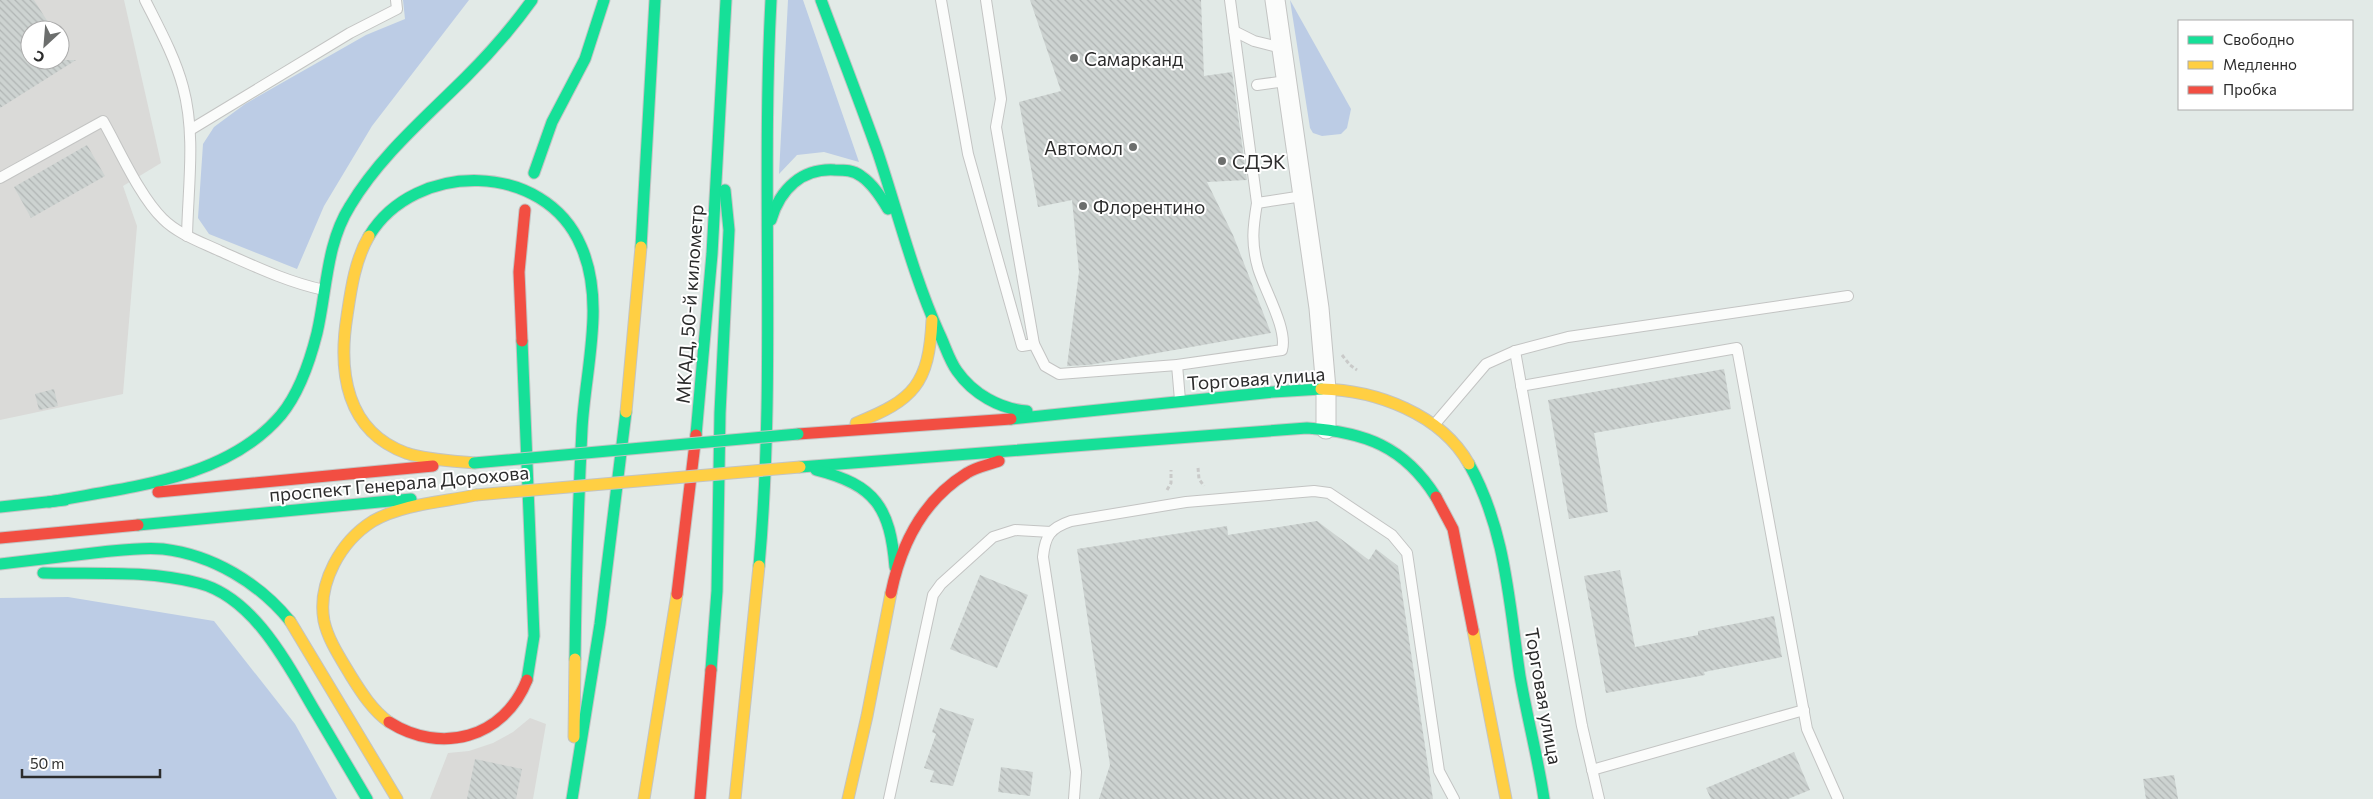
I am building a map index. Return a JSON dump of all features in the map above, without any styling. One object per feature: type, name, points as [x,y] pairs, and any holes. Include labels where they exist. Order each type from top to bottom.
[{"type":"main road","points":[[49,502],[172,476],[216,461],[252,441],[281,415],[297,390],[310,360],[319,324],[334,239],[348,207],[369,176],[483,59],[524,13],[532,0]]},
{"type":"main road","points":[[534,172],[552,122],[585,59],[604,0]]},
{"type":"main road","points":[[572,794],[604,599],[621,464],[644,210],[655,0]]},
{"type":"main road","name":"МКАД, 50-й километр","points":[[644,799],[674,609],[692,472],[706,337],[726,0]]},
{"type":"main road","points":[[734,799],[760,567],[768,406],[767,63],[771,0]]},
{"type":"main road","points":[[820,0],[878,154],[899,226],[932,317],[956,370],[970,387],[986,398],[1013,410],[1060,414]]},
{"type":"main road","points":[[700,799],[718,590],[720,413],[729,230],[719,132]]},
{"type":"main road","points":[[767,243],[774,208],[785,189],[798,177],[817,170],[834,169],[855,172],[874,188],[899,226]]},
{"type":"main road","points":[[474,463],[438,460],[408,454],[387,444],[369,429],[353,408],[345,388],[341,358],[359,258],[371,233],[388,213],[408,199],[430,188],[454,181],[481,180],[502,182],[518,188],[538,197],[558,214],[575,234],[584,253],[590,279],[593,303],[582,426],[576,574],[572,794]]},
{"type":"main road","points":[[476,495],[397,512],[374,522],[356,536],[339,556],[328,576],[323,596],[324,619],[331,641],[364,696],[388,722],[409,734],[431,740],[458,739],[482,732],[501,719],[515,704],[525,686],[531,665],[534,636],[519,272],[525,210]]},
{"type":"main road","points":[[836,431],[895,406],[907,396],[928,365],[932,317]]},
{"type":"main road","name":"Торговая улица","points":[[798,434],[1060,414],[1180,400],[1326,389],[1371,397],[1417,415],[1434,425],[1449,438],[1466,458],[1493,514],[1502,547],[1522,686],[1539,761],[1544,799]]},
{"type":"main road","points":[[800,467],[1307,428],[1326,429],[1376,440],[1398,452],[1422,475],[1442,502],[1453,529],[1462,567],[1506,799]]},
{"type":"main road","name":"проспект Генерала Дорохова","points":[[0,507],[798,434]]},
{"type":"main road","points":[[848,799],[865,729],[895,570],[912,530],[925,508],[948,486],[968,472],[1030,450]]},
{"type":"main road","points":[[800,467],[830,473],[854,484],[872,498],[884,512],[892,534],[895,570]]},
{"type":"main road","name":"проспект Генерала Дорохова","points":[[0,538],[390,500],[476,495],[800,467]]},
{"type":"main road","points":[[0,564],[131,549],[163,549],[219,564],[242,577],[269,597],[289,620],[397,799]]},
{"type":"main road","points":[[0,572],[161,575],[200,583],[225,596],[250,615],[274,641],[367,799]]},
{"type":"street","points":[[1275,0],[1319,308],[1326,389],[1326,429]]},
{"type":"lane","points":[[146,0],[166,42],[183,87],[190,130],[187,236]]},
{"type":"lane","points":[[190,130],[350,34],[397,9],[396,0]]},
{"type":"lane","points":[[941,0],[968,154],[1022,346],[1034,344]]},
{"type":"lane","points":[[986,0],[1001,98],[996,127],[1034,344],[1045,366],[1059,374],[1177,365],[1282,350],[1283,342],[1279,325],[1258,267],[1252,234],[1257,203],[1230,0]]},
{"type":"lane","points":[[1234,31],[1254,41],[1282,48]]},
{"type":"lane","points":[[1257,85],[1286,81]]},
{"type":"lane","points":[[0,178],[103,121],[146,197],[163,219],[187,236],[271,274],[324,290]]},
{"type":"lane","points":[[1257,203],[1303,196]]},
{"type":"lane","points":[[1434,425],[1486,364],[1515,351],[1568,337],[1848,296]]},
{"type":"lane","points":[[1521,386],[1737,348],[1807,729],[1838,799]]},
{"type":"lane","points":[[1515,351],[1582,726],[1599,799]]},
{"type":"lane","points":[[1177,365],[1180,400]]},
{"type":"lane","points":[[1074,799],[1076,772],[1043,557],[1045,541],[1051,532],[1061,525],[1071,522],[1186,502],[1314,491],[1329,493],[1338,498],[1392,536],[1407,553],[1439,771],[1454,799]]},
{"type":"lane","points":[[889,799],[933,595],[941,584],[993,537],[1015,530],[1051,532]]},
{"type":"lane","points":[[1592,770],[1804,710]]},
{"type":"path","points":[[1341,354],[1350,365],[1360,372]]},
{"type":"path","points":[[1198,468],[1199,479],[1202,485],[1209,487]]},
{"type":"path","points":[[1162,493],[1169,489],[1171,483],[1170,470]]},
{"type":"shaded area","points":[[0,0],[124,0],[161,163],[123,186],[137,226],[123,394],[0,420]]},
{"type":"shaded area","points":[[403,0],[469,0],[372,126],[324,206],[297,269],[209,234],[198,218],[203,144],[214,127],[245,104],[366,35],[405,19]]},
{"type":"shaded area","points":[[788,0],[803,0],[859,162],[824,152],[797,155],[779,174]]},
{"type":"shaded area","points":[[1290,0],[1351,109],[1347,128],[1341,134],[1322,136],[1313,133],[1310,128]]},
{"type":"shaded area","points":[[68,597],[214,621],[295,724],[337,799],[0,799],[0,598]]},
{"type":"shaded area","points":[[530,718],[546,724],[533,799],[430,799],[448,753],[469,751],[493,743],[513,732]]},
{"type":"building","points":[[0,0],[34,0],[47,20],[20,20],[20,70],[60,70],[0,108]]},
{"type":"building","points":[[1030,0],[1201,0],[1204,76],[1232,72],[1247,180],[1207,182],[1233,235],[1271,333],[1089,365],[1067,366],[1079,272],[1072,200],[1038,207],[1019,102],[1061,91]]},
{"type":"building","points":[[87,145],[105,176],[31,218],[14,187]]},
{"type":"building","points":[[1724,369],[1731,409],[1594,433],[1608,512],[1569,519],[1548,400]]},
{"type":"building","points":[[54,389],[58,406],[39,410],[35,394]]},
{"type":"building","points":[[1317,521],[1369,560],[1376,549],[1398,566],[1433,799],[1099,799],[1110,765],[1077,549],[1227,526],[1228,535]]},
{"type":"building","points":[[1620,570],[1635,647],[1698,635],[1698,631],[1774,616],[1782,657],[1704,672],[1705,675],[1606,693],[1584,576]]},
{"type":"building","points":[[980,575],[1028,595],[997,668],[950,649]]},
{"type":"building","points":[[940,708],[974,719],[953,786],[930,782],[934,771],[924,768],[936,734],[932,732]]},
{"type":"building","points":[[1794,752],[1810,790],[1788,799],[1711,799],[1706,788]]},
{"type":"building","points":[[475,759],[522,769],[516,799],[467,799]]},
{"type":"building","points":[[1001,767],[1033,772],[1030,796],[998,792]]},
{"type":"building","points":[[2174,775],[2178,799],[2146,799],[2143,779]]},
{"type":"traffic: fast","points":[[49,502],[142,485],[204,467],[233,454],[258,437],[281,415],[294,396],[308,365],[317,333],[328,268],[336,236],[350,206],[389,154],[484,59],[532,0]]},
{"type":"traffic: fast","points":[[534,173],[552,122],[585,59],[604,0]]},
{"type":"traffic: fast","points":[[641,247],[655,0]]},
{"type":"traffic: fast","points":[[696,435],[712,254],[726,0]]},
{"type":"traffic: fast","points":[[759,566],[767,425],[767,142],[771,0]]},
{"type":"traffic: fast","points":[[821,0],[878,153],[921,289],[952,362],[963,379],[988,399],[997,404],[1027,411]]},
{"type":"traffic: fast","points":[[771,220],[780,199],[794,183],[803,177],[823,170],[846,170],[858,174],[880,195],[888,209]]},
{"type":"traffic: fast","points":[[369,236],[390,211],[416,194],[447,183],[479,181],[510,185],[539,198],[563,218],[581,246],[592,290],[593,313],[582,429],[575,659]]},
{"type":"traffic: fast","points":[[711,670],[717,591],[720,413],[729,230],[725,190]]},
{"type":"traffic: fast","points":[[522,341],[534,636],[527,680]]},
{"type":"traffic: fast","points":[[1011,419],[1273,392],[1321,389]]},
{"type":"traffic: fast","points":[[572,799],[600,624],[626,412]]},
{"type":"traffic: fast","points":[[800,467],[1307,428],[1347,433],[1381,445],[1410,465],[1436,497]]},
{"type":"traffic: fast","points":[[474,463],[798,434]]},
{"type":"traffic: fast","points":[[1469,464],[1491,515],[1504,567],[1520,676],[1544,799]]},
{"type":"traffic: fast","points":[[816,470],[853,483],[876,502],[884,514],[889,529],[895,567]]},
{"type":"traffic: fast","points":[[138,525],[411,499]]},
{"type":"traffic: fast","points":[[0,507],[65,500]]},
{"type":"traffic: fast","points":[[0,564],[132,549],[155,548],[182,552],[200,557],[234,573],[264,595],[290,621]]},
{"type":"traffic: fast","points":[[43,573],[160,576],[198,583],[218,591],[236,602],[253,618],[281,654],[367,799]]},
{"type":"traffic: slow","points":[[369,236],[360,255],[354,275],[344,337],[346,378],[351,397],[359,415],[370,430],[386,443],[406,453],[431,459],[474,463]]},
{"type":"traffic: slow","points":[[626,412],[641,247]]},
{"type":"traffic: slow","points":[[856,423],[892,406],[915,387],[922,375],[927,360],[932,320]]},
{"type":"traffic: slow","points":[[1321,389],[1363,394],[1405,408],[1442,431],[1457,446],[1469,464]]},
{"type":"traffic: slow","points":[[476,495],[800,467]]},
{"type":"traffic: slow","points":[[389,722],[363,695],[328,635],[323,607],[324,592],[328,578],[342,551],[361,529],[373,521],[410,507],[476,495]]},
{"type":"traffic: slow","points":[[735,799],[759,566]]},
{"type":"traffic: slow","points":[[848,799],[867,716],[891,593]]},
{"type":"traffic: slow","points":[[644,799],[677,594]]},
{"type":"traffic: slow","points":[[290,621],[397,799]]},
{"type":"traffic: slow","points":[[1473,630],[1506,799]]},
{"type":"traffic: slow","points":[[574,737],[575,659]]},
{"type":"traffic: jam","points":[[522,341],[519,272],[525,210]]},
{"type":"traffic: jam","points":[[798,434],[1011,419]]},
{"type":"traffic: jam","points":[[677,594],[696,435]]},
{"type":"traffic: jam","points":[[891,593],[901,557],[916,525],[926,510],[938,496],[967,473],[999,461]]},
{"type":"traffic: jam","points":[[158,492],[433,466]]},
{"type":"traffic: jam","points":[[1436,497],[1453,529],[1473,630]]},
{"type":"traffic: jam","points":[[0,538],[138,525]]},
{"type":"traffic: jam","points":[[700,799],[711,670]]},
{"type":"traffic: jam","points":[[389,722],[409,732],[429,738],[449,739],[469,735],[487,727],[503,716],[517,700],[527,680]]},
{"type":"place","name":"Самарканд","points":[[1074,58]]},
{"type":"place","name":"Автомол","points":[[1133,147]]},
{"type":"place","name":"СДЭК","points":[[1222,161]]},
{"type":"place","name":"Флорентино","points":[[1083,206]]}]
